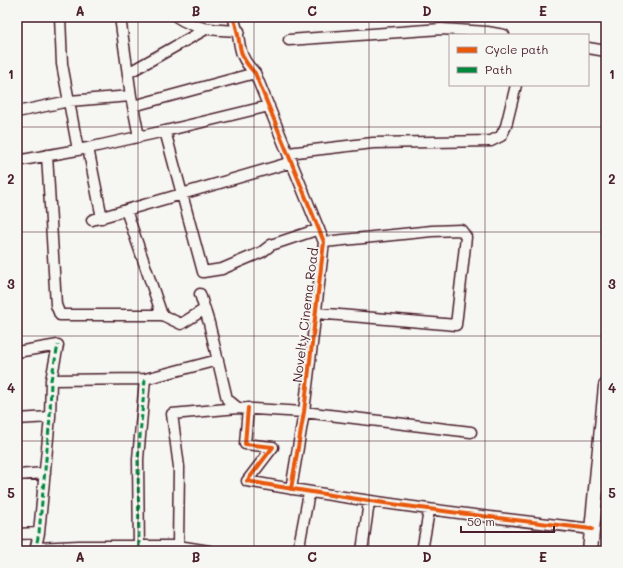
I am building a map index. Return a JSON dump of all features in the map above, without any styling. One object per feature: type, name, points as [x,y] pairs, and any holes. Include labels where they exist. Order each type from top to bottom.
[{"type":"street","points":[[60,17],[62,64],[69,101],[83,149],[97,219],[182,194],[290,158],[373,143],[491,140],[501,136],[506,126],[516,86]]},
{"type":"street","points":[[120,17],[131,96],[139,137]]},
{"type":"street","points":[[177,17],[188,24],[206,29],[239,31]]},
{"type":"street","name":"Novelty Cinema Road","points":[[233,17],[239,31],[239,44],[244,60],[256,73],[324,242],[304,412],[291,489]]},
{"type":"street","points":[[128,73],[206,29]]},
{"type":"street","points":[[289,40],[441,29],[498,34]]},
{"type":"street","points":[[589,48],[606,51]]},
{"type":"street","points":[[133,106],[256,73]]},
{"type":"street","points":[[17,112],[69,101],[131,96]]},
{"type":"street","points":[[17,161],[139,137],[269,106]]},
{"type":"street","points":[[165,131],[203,272],[222,268],[262,252],[271,245],[319,229]]},
{"type":"street","points":[[47,155],[56,304],[60,315],[162,315],[181,324],[205,309]]},
{"type":"street","points":[[126,210],[162,315]]},
{"type":"street","points":[[316,313],[456,325],[466,237],[461,230],[432,231],[324,242]]},
{"type":"street","points":[[200,294],[227,399],[238,408]]},
{"type":"street","points":[[17,352],[58,346],[51,380],[50,417],[39,533],[36,550],[79,548],[139,549],[178,546],[209,551]]},
{"type":"street","points":[[51,380],[145,379],[218,360]]},
{"type":"street","points":[[139,549],[138,459],[145,379]]},
{"type":"street","points":[[590,551],[606,386]]},
{"type":"street","points":[[248,408],[245,444],[273,447],[247,481],[309,493],[429,511],[592,529]]},
{"type":"street","points":[[178,546],[179,467],[172,414],[248,408],[304,412],[471,432]]},
{"type":"street","points":[[17,419],[50,417]]},
{"type":"street","points":[[17,475],[45,473]]},
{"type":"street","points":[[298,551],[309,493]]},
{"type":"street","points":[[362,551],[369,502]]},
{"type":"street","points":[[422,551],[429,511]]},
{"type":"street","points":[[17,534],[39,533]]},
{"type":"marked path","points":[[35,551],[39,533],[50,417],[51,380],[58,345]]},
{"type":"marked path","points":[[139,547],[138,459],[145,379]]},
{"type":"marked path","points":[[79,546],[79,551]]},
{"type":"cycle path","points":[[233,17],[238,33],[241,53],[248,66],[255,73],[324,242],[304,412],[291,489]]},
{"type":"cycle path","points":[[248,408],[245,444],[273,447],[247,481],[333,496],[419,508],[592,529]]}]
